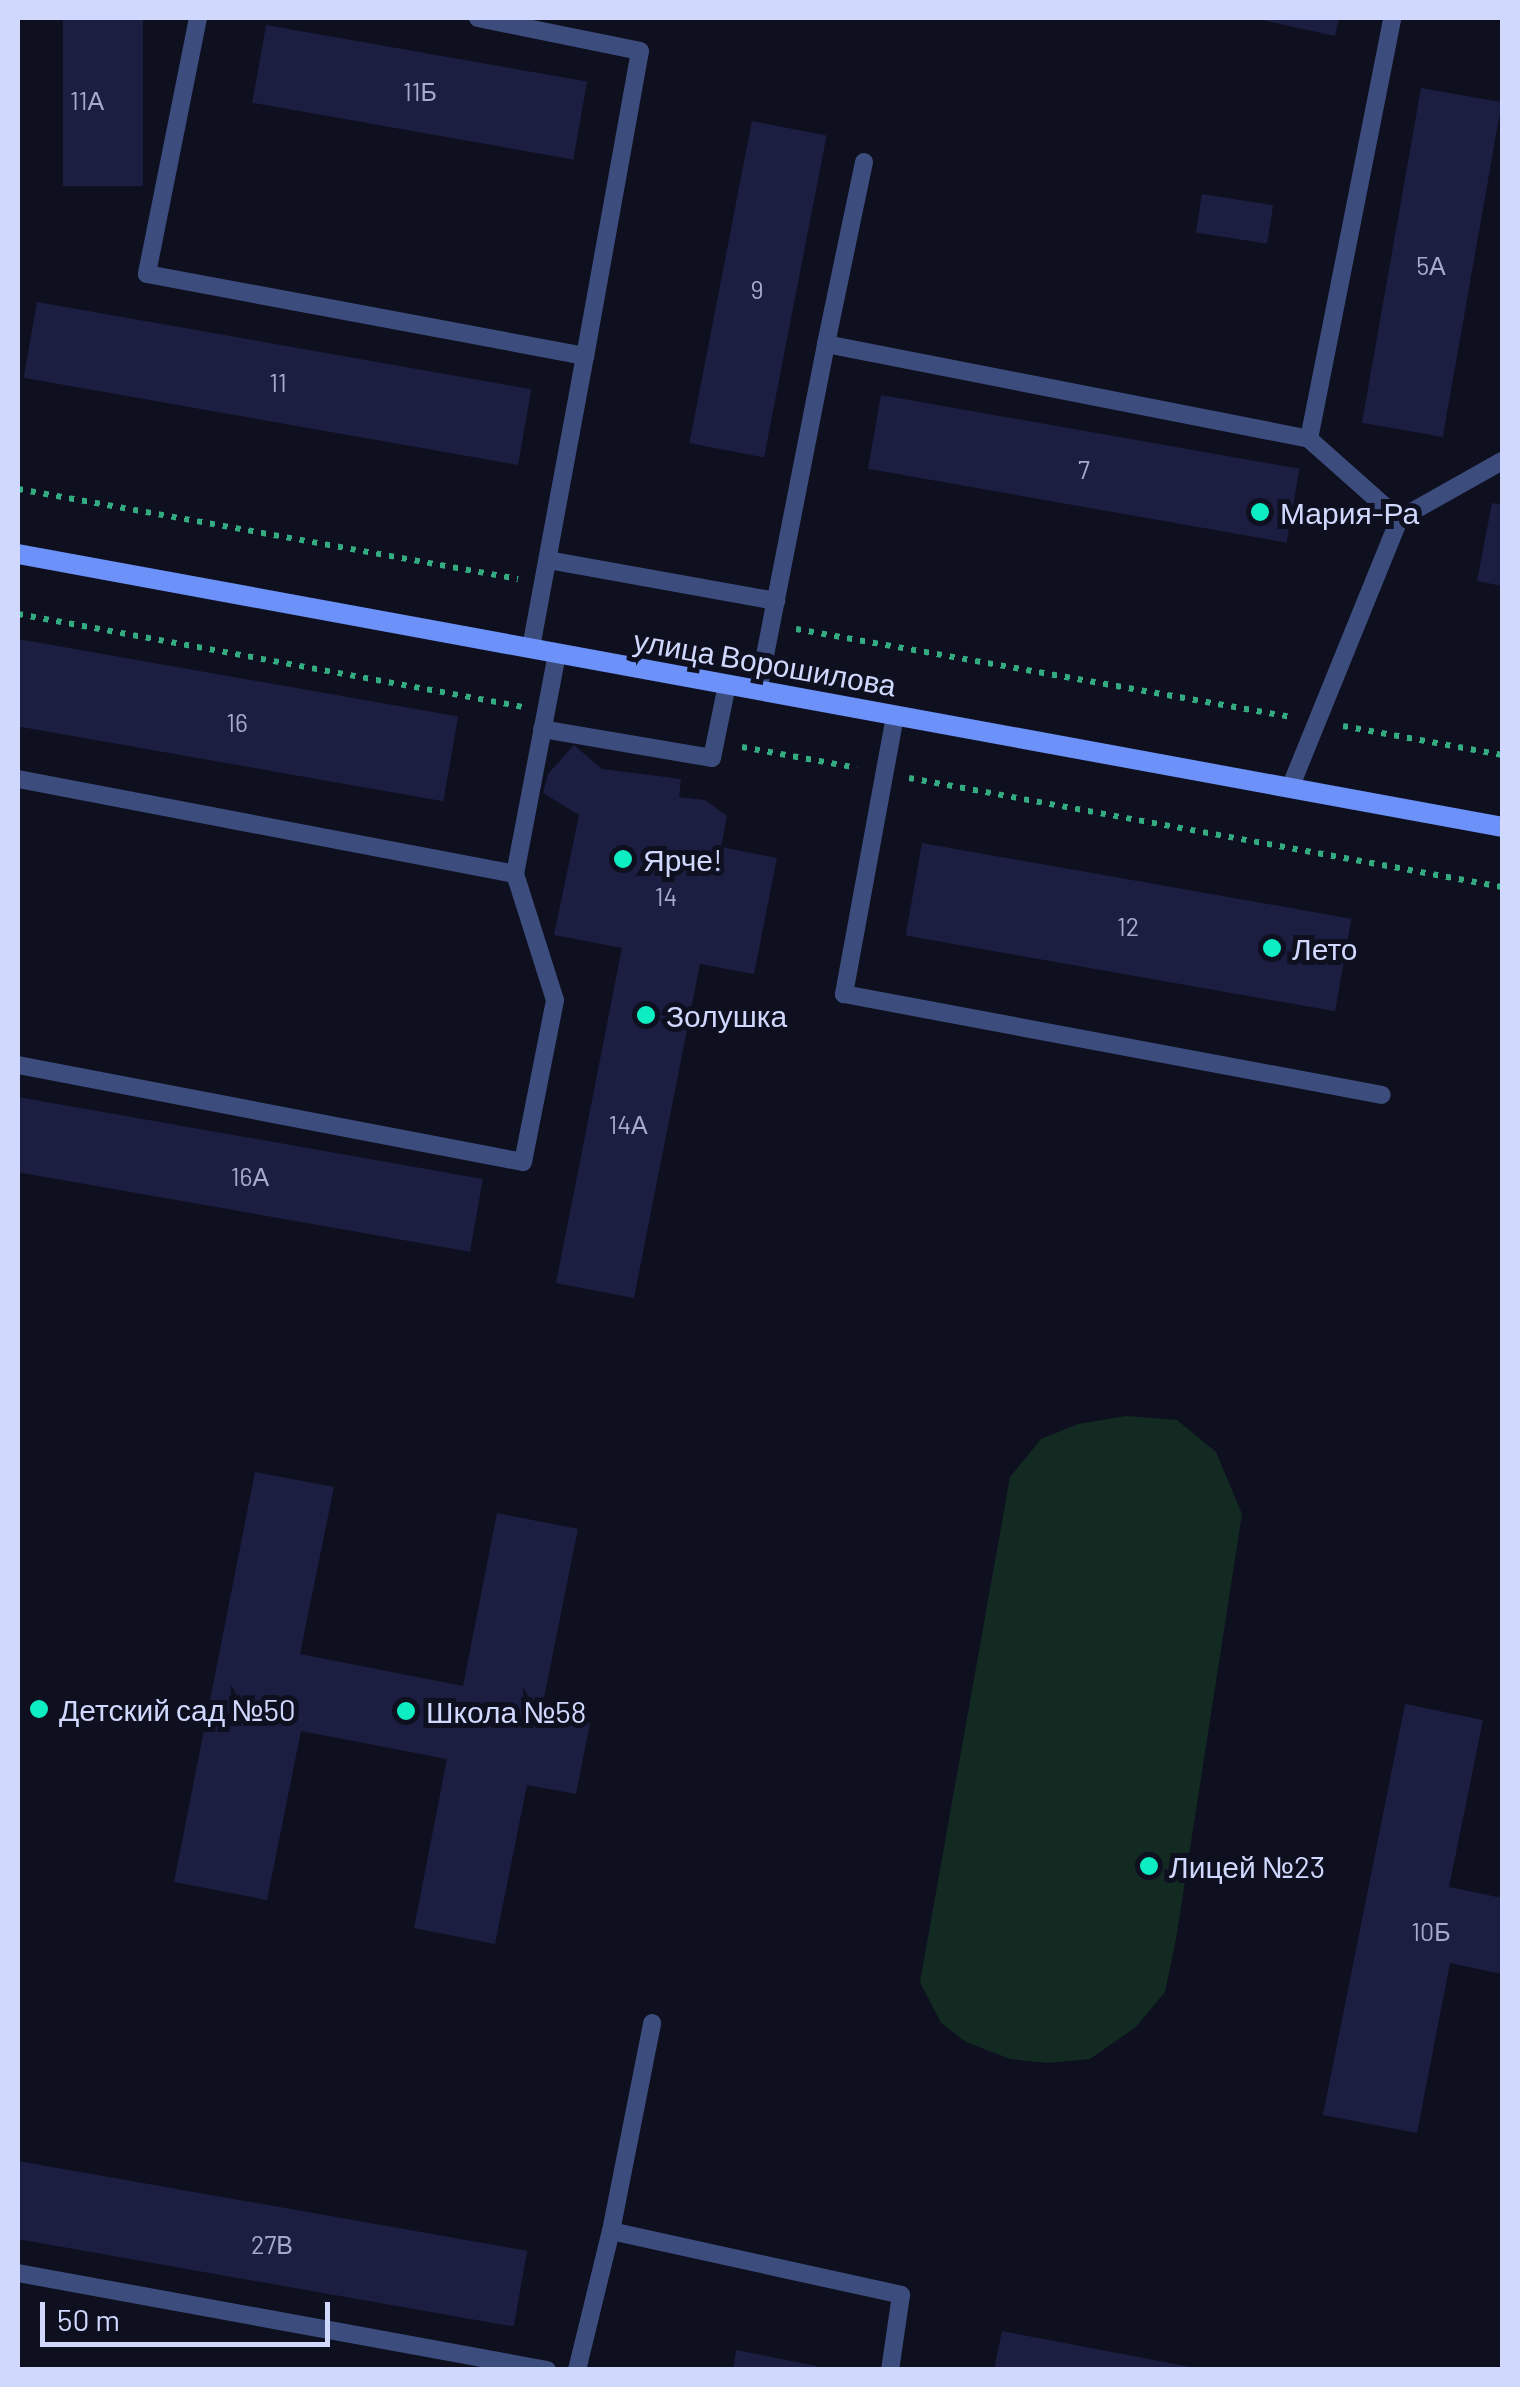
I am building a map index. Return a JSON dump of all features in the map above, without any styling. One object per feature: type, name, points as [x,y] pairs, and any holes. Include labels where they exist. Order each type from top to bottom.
[{"type":"street","name":"улица Ворошилова","points":[[18,554],[1502,827]]},
{"type":"lane","points":[[198,18],[147,274],[586,356]]},
{"type":"lane","points":[[478,18],[640,51],[531,647]]},
{"type":"lane","points":[[1309,439],[1392,18]]},
{"type":"lane","points":[[758,691],[864,162]]},
{"type":"lane","points":[[826,344],[1309,439],[1399,519]]},
{"type":"lane","points":[[1290,788],[1399,519],[1502,462]]},
{"type":"lane","points":[[548,560],[776,601]]},
{"type":"lane","points":[[18,1064],[523,1162],[555,1000],[515,874],[557,654]]},
{"type":"lane","points":[[544,720],[712,758],[727,685]]},
{"type":"lane","points":[[895,716],[844,994],[1382,1095]]},
{"type":"lane","points":[[18,778],[515,874]]},
{"type":"lane","points":[[577,2370],[611,2230],[652,2023]]},
{"type":"lane","points":[[611,2230],[901,2294],[890,2370]]},
{"type":"lane","points":[[18,2272],[548,2370]]},
{"type":"path","points":[[18,614],[544,720]]},
{"type":"path","points":[[715,742],[1502,887]]},
{"type":"green space","points":[[1126,1416],[1177,1420],[1216,1452],[1242,1514],[1176,1939],[1165,1992],[1136,2027],[1090,2059],[1048,2063],[1010,2059],[966,2042],[941,2023],[920,1982],[1010,1477],[1041,1439],[1078,1424]]},
{"type":"building","points":[[63,18],[143,18],[143,186],[63,186]]},
{"type":"building","points":[[1253,18],[1339,18],[1335,36]]},
{"type":"building","points":[[266,25],[587,82],[573,159],[252,103]]},
{"type":"building","points":[[1421,88],[1502,102],[1443,437],[1362,423]]},
{"type":"building","points":[[752,121],[827,136],[764,457],[689,443]]},
{"type":"building","points":[[1202,194],[1273,205],[1267,244],[1196,233]]},
{"type":"building","points":[[37,302],[531,389],[518,465],[24,378]]},
{"type":"building","points":[[881,395],[1300,469],[1287,543],[868,469]]},
{"type":"building","points":[[1492,503],[1502,505],[1502,586],[1477,581]]},
{"type":"building","points":[[18,639],[458,717],[443,801],[18,726]]},
{"type":"building","points":[[574,745],[602,769],[681,779],[679,797],[705,800],[727,816],[721,847],[777,858],[754,974],[700,964],[634,1298],[556,1283],[622,948],[554,935],[579,815],[543,793],[548,774]]},
{"type":"building","points":[[922,843],[1351,919],[1335,1011],[906,936]]},
{"type":"building","points":[[18,1097],[483,1179],[470,1252],[18,1172]]},
{"type":"building","points":[[255,1472],[334,1487],[300,1654],[463,1686],[497,1513],[578,1529],[541,1713],[590,1723],[576,1794],[527,1785],[495,1944],[414,1928],[447,1759],[301,1731],[267,1900],[174,1882]]},
{"type":"building","points":[[1405,1704],[1483,1720],[1449,1887],[1502,1898],[1502,1974],[1450,1963],[1417,2133],[1323,2115]]},
{"type":"building","points":[[18,2161],[527,2251],[514,2327],[18,2239]]},
{"type":"building","points":[[1002,2331],[1196,2368],[1196,2370],[994,2370]]},
{"type":"building","points":[[736,2350],[817,2366],[817,2370],[733,2370]]},
{"type":"place","name":"Мария-Ра","points":[[1260,512]]},
{"type":"place","name":"Ярче!","points":[[623,859]]},
{"type":"place","name":"Лето","points":[[1272,948]]},
{"type":"place","name":"Золушка","points":[[646,1015]]},
{"type":"place","name":"Детский сад №50","points":[[39,1709]]},
{"type":"place","name":"Школа №58","points":[[406,1711]]},
{"type":"place","name":"Лицей №23","points":[[1149,1866]]}]
